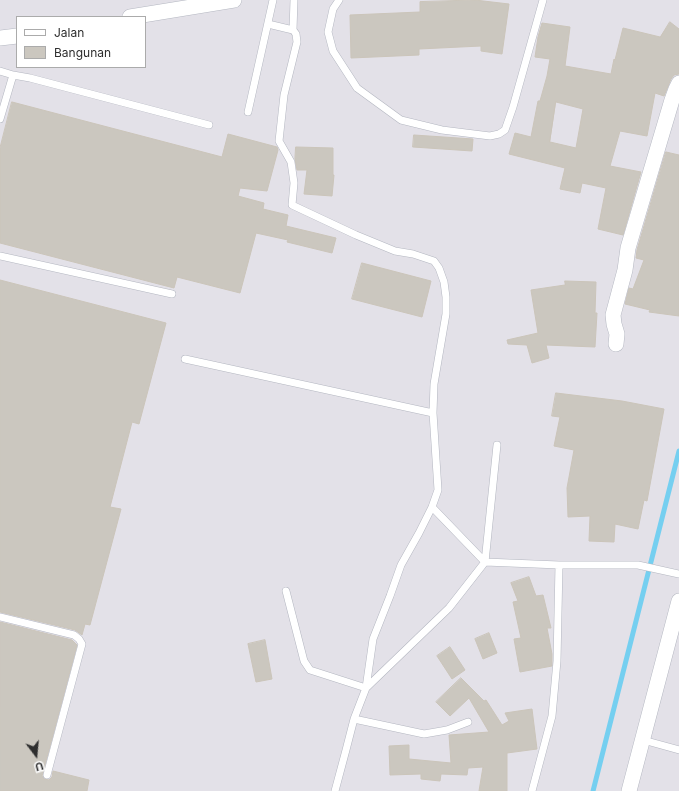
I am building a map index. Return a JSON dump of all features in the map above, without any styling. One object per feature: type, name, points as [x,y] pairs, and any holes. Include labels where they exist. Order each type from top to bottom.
[{"type":"street","points":[[136,16],[234,0]]},
{"type":"street","points":[[0,38],[16,36]]},
{"type":"street","points":[[616,344],[617,334],[613,315],[625,270],[628,248],[671,104],[679,83]]},
{"type":"street","points":[[629,791],[675,636],[679,601]]},
{"type":"lane","points":[[248,112],[273,0]]},
{"type":"lane","points":[[294,0],[293,30],[296,36],[296,45],[284,95],[279,141],[291,162],[294,183],[292,205],[356,235],[395,251],[413,254],[434,261],[439,268],[444,282],[446,297],[446,314],[434,384],[433,413],[438,490],[432,507],[401,565],[373,639],[366,688],[354,719],[335,791]]},
{"type":"lane","points":[[339,0],[333,9],[328,32],[333,51],[357,88],[401,120],[442,130],[490,136],[499,134],[505,130],[513,107],[543,0]]},
{"type":"lane","points":[[268,24],[293,30]]},
{"type":"lane","points":[[0,71],[209,126]]},
{"type":"lane","points":[[0,118],[13,75]]},
{"type":"lane","points":[[0,256],[172,294]]},
{"type":"lane","points":[[185,359],[433,413]]},
{"type":"lane","points":[[366,688],[448,608],[485,562],[497,445]]},
{"type":"lane","points":[[432,507],[485,562],[559,565],[638,564],[679,574]]},
{"type":"lane","points":[[532,791],[552,716],[557,662],[559,565]]},
{"type":"lane","points":[[286,591],[304,661],[310,670],[366,688]]},
{"type":"lane","points":[[0,617],[74,635],[82,644],[47,775]]},
{"type":"lane","points":[[354,719],[424,734],[447,730],[468,722]]},
{"type":"lane","points":[[643,740],[679,750]]},
{"type":"shaded area","points":[[0,0],[679,0],[679,791],[0,791]]},
{"type":"building","points":[[475,0],[509,4],[502,54],[481,51],[481,46],[419,49],[419,55],[351,58],[350,15],[420,12],[420,2]]},
{"type":"building","points":[[670,22],[679,29],[679,74],[674,75],[671,79],[664,96],[655,93],[647,136],[620,131],[610,166],[641,172],[623,235],[598,229],[606,188],[582,183],[580,193],[560,189],[565,168],[509,154],[515,133],[531,137],[538,101],[540,101],[547,76],[550,59],[535,57],[542,23],[570,27],[565,66],[611,74],[623,28],[660,37]],"holes":[[[556,102],[583,109],[576,148],[550,142]]]},
{"type":"building","points":[[12,102],[222,157],[228,134],[277,147],[278,150],[267,191],[240,188],[238,196],[264,203],[263,209],[288,215],[286,226],[336,238],[332,253],[287,242],[288,240],[256,233],[240,293],[177,277],[174,288],[0,243],[0,148]]},
{"type":"building","points":[[414,135],[473,139],[472,151],[413,147]]},
{"type":"building","points":[[296,147],[333,148],[334,175],[332,196],[304,194],[307,170],[297,170],[295,159]]},
{"type":"building","points":[[666,152],[679,155],[679,316],[649,312],[650,310],[625,304],[629,288],[633,289],[644,260],[636,258],[637,250]]},
{"type":"building","points":[[362,263],[431,281],[422,317],[352,299]]},
{"type":"building","points":[[0,280],[166,323],[139,424],[132,422],[110,507],[121,509],[90,625],[85,624],[82,635],[75,630],[0,612]]},
{"type":"building","points":[[565,281],[596,282],[595,313],[597,313],[595,347],[546,345],[549,358],[532,363],[527,345],[508,344],[507,340],[538,333],[531,290],[565,285]]},
{"type":"building","points":[[556,393],[622,401],[664,409],[647,501],[644,500],[638,529],[615,524],[614,542],[589,541],[590,516],[568,517],[567,488],[574,450],[554,446],[560,417],[552,416]]},
{"type":"building","points":[[529,577],[536,596],[543,595],[551,628],[547,628],[552,654],[552,666],[520,672],[514,639],[521,638],[513,602],[518,601],[511,583]]},
{"type":"building","points":[[0,622],[72,640],[77,645],[42,776],[44,779],[49,780],[52,777],[53,771],[89,780],[87,791],[0,791]]},
{"type":"building","points":[[489,633],[497,653],[483,659],[475,639]]},
{"type":"building","points":[[265,640],[272,679],[256,682],[248,644]]},
{"type":"building","points":[[450,647],[465,670],[452,679],[437,656]]},
{"type":"building","points":[[461,678],[484,701],[486,700],[502,725],[509,721],[505,713],[532,709],[537,749],[507,753],[507,791],[479,791],[483,767],[468,768],[467,775],[441,774],[440,781],[421,779],[421,774],[390,775],[389,746],[409,745],[409,759],[451,763],[449,735],[489,732],[469,698],[450,716],[436,702]]},
{"type":"waterway","points":[[593,791],[679,451]]}]
